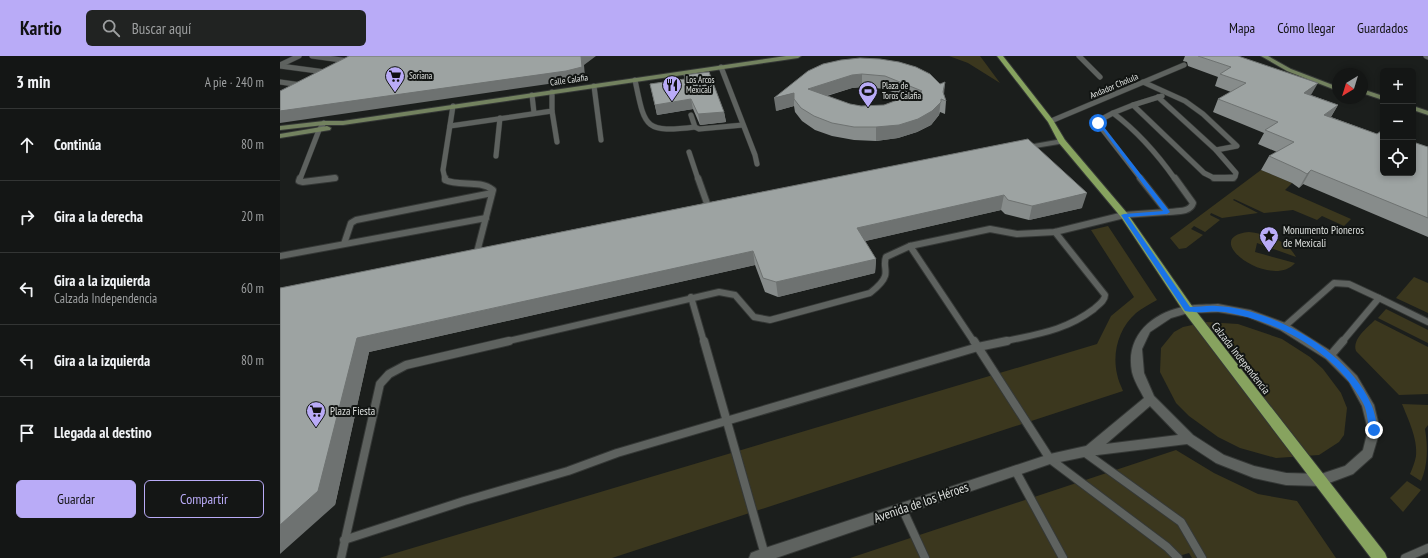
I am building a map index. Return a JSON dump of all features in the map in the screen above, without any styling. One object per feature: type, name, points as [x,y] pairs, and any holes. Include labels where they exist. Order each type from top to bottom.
[{"type":"main road","name":"Calzada Independencia","points":[[1000,56],[1051,121],[1062,141],[1124,215],[1188,309],[1380,558]]},
{"type":"street","name":"Calle Calafia","points":[[280,128],[343,122],[798,56]]},
{"type":"street","points":[[1264,56],[1289,70],[1332,87]]},
{"type":"street","points":[[1278,56],[1285,60]]},
{"type":"street","points":[[1368,93],[1380,97]]},
{"type":"street","points":[[1368,100],[1380,104]]},
{"type":"street","points":[[1416,109],[1428,113]]},
{"type":"street","points":[[1416,115],[1428,119]]},
{"type":"street","name":"Calle Calafia","points":[[280,136],[319,130],[343,122]]},
{"type":"street","points":[[1017,150],[1062,141]]},
{"type":"street","points":[[1218,308],[1250,314],[1284,327],[1330,356],[1353,379],[1368,405],[1374,430],[1368,453],[1349,470],[1320,480],[1286,479],[1254,472],[1220,459],[1189,439],[1150,399],[1138,373],[1137,349],[1146,330],[1167,315],[1188,309],[1218,308]]},
{"type":"street","name":"Avenida de los Héroes","points":[[1086,451],[1150,399]]},
{"type":"street","name":"Avenida de los Héroes","points":[[760,556],[1050,459],[1086,451],[1189,439]]},
{"type":"lane","points":[[280,65],[299,56]]},
{"type":"lane","points":[[312,56],[351,59],[337,66]]},
{"type":"lane","points":[[1079,56],[1100,77]]},
{"type":"lane","points":[[280,65],[325,72]]},
{"type":"lane","name":"Andador Cholula","points":[[1051,121],[1184,65]]},
{"type":"lane","points":[[721,67],[755,154],[757,164]]},
{"type":"lane","points":[[319,76],[331,70]]},
{"type":"lane","points":[[635,80],[645,120],[650,125],[663,130],[695,127],[703,130],[743,125]]},
{"type":"lane","points":[[280,82],[301,85]]},
{"type":"lane","points":[[294,88],[307,82]]},
{"type":"lane","points":[[1143,82],[1185,101],[1203,114],[1237,146],[1216,150]]},
{"type":"lane","points":[[594,86],[601,140]]},
{"type":"lane","points":[[552,92],[552,111],[557,142]]},
{"type":"lane","points":[[1167,212],[1099,125],[1098,121],[1133,104],[1172,94]]},
{"type":"lane","points":[[532,95],[534,113]]},
{"type":"lane","points":[[1133,104],[1208,176],[1219,179],[1233,178],[1236,173],[1216,150],[1158,97]]},
{"type":"lane","points":[[453,106],[444,170],[445,180],[455,184],[487,185],[493,190],[476,257]]},
{"type":"lane","points":[[450,126],[552,111]]},
{"type":"lane","points":[[341,558],[380,384],[384,377],[394,369],[426,358],[603,320],[691,297],[719,292],[735,295],[754,317],[770,320],[873,291],[885,276],[884,262],[886,257],[910,246],[990,229],[1017,234],[1055,232],[1124,215],[1188,210],[1192,207],[1193,203],[1165,165],[1125,122],[1113,113]]},
{"type":"lane","points":[[691,115],[695,127]]},
{"type":"lane","points":[[496,156],[500,118]]},
{"type":"lane","points":[[324,123],[319,130],[299,181],[303,182],[335,178]]},
{"type":"lane","points":[[689,152],[709,210]]},
{"type":"lane","points":[[344,244],[351,223],[356,220],[492,193]]},
{"type":"lane","points":[[280,256],[486,218]]},
{"type":"lane","points":[[344,540],[464,501],[568,471],[617,453],[727,422],[978,347],[1062,328],[1080,319],[1104,300],[1105,295],[1055,232]]},
{"type":"lane","points":[[910,246],[978,347],[1050,459],[1167,547],[1178,558]]},
{"type":"lane","points":[[1284,327],[1334,283],[1349,284],[1360,288],[1428,322]]},
{"type":"lane","points":[[691,297],[727,422],[760,556]]},
{"type":"lane","points":[[1330,356],[1378,298]]},
{"type":"lane","points":[[1086,451],[1181,522],[1202,558]]},
{"type":"lane","points":[[1015,470],[1063,558]]},
{"type":"lane","points":[[902,508],[925,558]]},
{"type":"lane","points":[[1406,558],[1428,548]]},
{"type":"shaded area","points":[[949,56],[980,56],[1000,83],[968,63]]},
{"type":"shaded area","points":[[1261,170],[1292,183],[1285,190],[1351,219],[1344,226],[1322,216],[1317,220],[1293,210],[1264,213],[1234,199],[1233,200],[1258,213],[1222,218],[1211,213],[1210,215],[1220,220],[1205,232],[1194,226],[1191,229],[1203,235],[1186,248],[1179,249],[1170,238]]},
{"type":"shaded area","points":[[1108,226],[1157,300],[1138,311],[1130,319],[1118,341],[1115,357],[1118,378],[1123,391],[612,558],[379,558],[1097,344],[1111,316],[1134,297],[1091,230]]},
{"type":"shaded area","points":[[1249,232],[1263,234],[1282,242],[1296,257],[1257,243],[1255,252],[1295,263],[1284,270],[1270,271],[1256,267],[1244,260],[1234,251],[1231,243],[1235,236]]},
{"type":"shaded area","points":[[1414,277],[1428,283],[1428,313],[1396,298]]},
{"type":"shaded area","points":[[1386,309],[1428,330],[1428,343],[1378,318]]},
{"type":"shaded area","points":[[1375,320],[1428,347],[1428,394],[1399,395],[1356,351],[1355,347],[1358,338]]},
{"type":"shaded area","points":[[1206,322],[1238,324],[1282,339],[1310,357],[1323,369],[1341,393],[1347,408],[1344,435],[1339,442],[1319,455],[1276,458],[1240,448],[1218,437],[1189,416],[1176,403],[1160,372],[1161,348],[1174,332],[1183,327]]},
{"type":"shaded area","points":[[1402,404],[1428,405],[1428,425],[1425,429],[1427,456],[1421,481],[1410,474],[1416,456],[1416,443]]},
{"type":"shaded area","points":[[1176,450],[1214,473],[1258,494],[1297,501],[1336,558],[1192,558],[1189,553],[1172,558],[850,558]]},
{"type":"shaded area","points":[[1407,481],[1421,490],[1403,512],[1390,498]]},
{"type":"building","name":"Soriana","points":[[349,56],[581,56],[582,67],[566,71],[280,111],[280,91]]},
{"type":"building","points":[[1198,56],[1238,56],[1318,83],[1304,93],[1338,105],[1324,115],[1377,134],[1380,132],[1380,176],[1416,176],[1416,143],[1428,147],[1428,218],[1311,170],[1307,174],[1269,156],[1294,142],[1265,130],[1278,122],[1218,99],[1246,83],[1220,74],[1231,67]]},
{"type":"building","points":[[860,58],[880,59],[916,67],[930,74],[940,84],[945,82],[943,92],[946,101],[941,99],[941,102],[932,111],[918,119],[899,125],[854,127],[832,123],[814,116],[801,108],[794,99],[794,93],[774,98],[808,71],[823,64]],"holes":[[[862,74],[885,76],[922,91],[884,105],[861,106],[850,104],[808,89],[852,75]]]},
{"type":"building","points":[[709,72],[724,112],[698,114],[691,99],[655,105],[650,84],[685,79],[684,75]]},
{"type":"building","name":"Plaza Fiesta","points":[[1028,139],[1087,193],[1032,206],[1008,200],[1004,195],[857,228],[876,259],[776,282],[763,278],[753,251],[357,338],[318,491],[280,525],[280,288]]},
{"type":"place","name":"Soriana","points":[[395,93]]},
{"type":"place","name":"Los Arcos Mexicali","points":[[672,102]]},
{"type":"place","name":"Plaza de Toros Calafia","points":[[868,108]]},
{"type":"place","name":"Monumento Pioneros de Mexicali","points":[[1269,253]]},
{"type":"place","name":"Plaza Fiesta","points":[[316,428]]},
{"type":"route","points":[[1098,123],[1167,212],[1124,215],[1188,309],[1218,308],[1250,314],[1284,327],[1330,356],[1353,379],[1368,405],[1374,430]]}]
